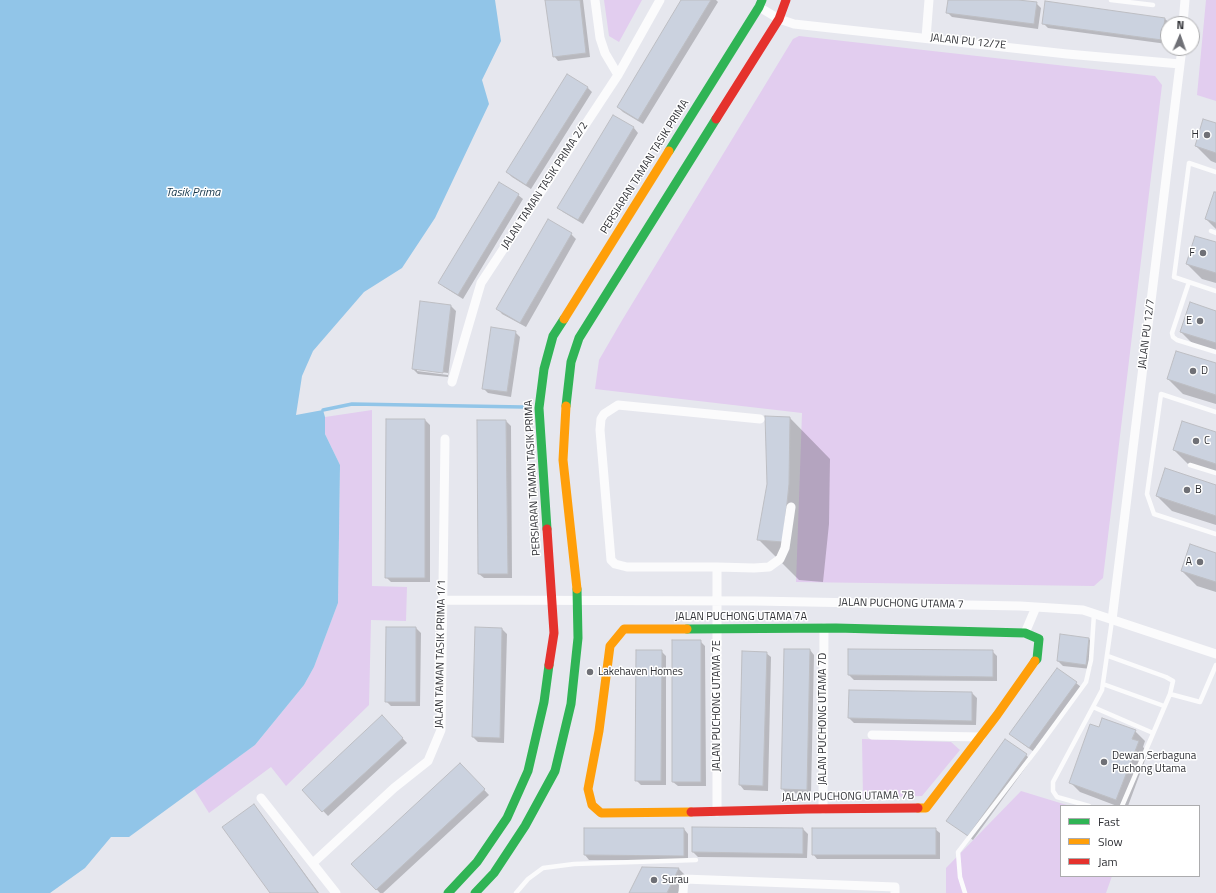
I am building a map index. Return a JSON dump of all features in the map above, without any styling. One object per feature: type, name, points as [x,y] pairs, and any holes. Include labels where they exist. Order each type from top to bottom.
[{"type":"main road","points":[[478,892],[494,872],[525,826],[555,771],[571,704],[578,638],[578,600],[563,460],[564,418],[571,362],[579,338],[779,19],[786,0]]},
{"type":"main road","name":"PERSIARAN TAMAN TASIK PRIMA","points":[[448,893],[477,862],[507,818],[528,771],[544,702],[554,633],[539,408],[544,369],[553,336],[760,4]]},
{"type":"main road","name":"JALAN PUCHONG UTAMA 7A","points":[[588,789],[599,731],[610,646],[624,629],[824,628],[1025,633]]},
{"type":"main road","name":"JALAN PUCHONG UTAMA 7B","points":[[588,789],[592,805],[601,813],[926,808],[981,737],[1037,659],[1039,639],[1025,633]]},
{"type":"street","points":[[595,0],[600,38],[605,53],[618,75]]},
{"type":"street","name":"JALAN TAMAN TASIK PRIMA 2/2","points":[[452,382],[481,283],[618,75],[660,0]]},
{"type":"street","points":[[926,38],[929,0]]},
{"type":"street","points":[[1184,16],[1185,0]]},
{"type":"street","name":"JALAN PU 12/7E","points":[[760,4],[779,19],[794,24],[1067,54],[1180,64]]},
{"type":"street","name":"JALAN PU 12/7","points":[[1112,620],[1181,56]]},
{"type":"street","points":[[760,419],[618,405],[604,414],[601,419],[600,430],[612,560],[614,564],[627,567],[769,567],[780,559],[785,548],[791,508]]},
{"type":"street","name":"JALAN TAMAN TASIK PRIMA 1/1","points":[[313,863],[394,788],[428,761],[441,730],[445,439]]},
{"type":"street","name":"JALAN PUCHONG UTAMA 7E","points":[[716,567],[717,812]]},
{"type":"street","name":"JALAN PUCHONG UTAMA 7","points":[[442,600],[717,600],[1036,607],[1083,610],[1216,654]]},
{"type":"street","points":[[1025,633],[1036,607]]},
{"type":"street","name":"JALAN PUCHONG UTAMA 7D","points":[[823,809],[824,628]]},
{"type":"street","points":[[872,735],[981,737]]},
{"type":"street","points":[[261,798],[336,893]]},
{"type":"street","points":[[683,893],[684,879],[895,886],[895,893]]},
{"type":"lane","points":[[1111,0],[1153,5]]},
{"type":"lane","points":[[1216,172],[1189,163],[1174,277],[1216,291]]},
{"type":"lane","points":[[1211,231],[1216,233]]},
{"type":"lane","points":[[1189,282],[1172,334],[1173,337],[1177,340],[1216,352]]},
{"type":"lane","points":[[1216,412],[1161,394],[1147,494],[1154,514],[1216,534]]},
{"type":"lane","points":[[1190,465],[1216,473]]},
{"type":"lane","points":[[965,893],[960,877],[958,852],[1086,682],[1091,660],[1094,614]]},
{"type":"lane","points":[[1085,805],[1057,797],[1053,791],[1053,782],[1102,690],[1112,620]]},
{"type":"lane","points":[[1108,656],[1173,681],[1170,694],[1122,805]]},
{"type":"lane","points":[[1170,694],[1200,702],[1216,665]]},
{"type":"lane","points":[[1103,684],[1164,706]]},
{"type":"lane","points":[[1093,707],[1153,733]]},
{"type":"lane","points":[[516,893],[528,879],[543,868],[581,864],[696,860]]},
{"type":"shaded area","points":[[604,0],[642,0],[619,42],[609,36]]},
{"type":"shaded area","points":[[1206,0],[1216,0],[1216,101],[1197,95]]},
{"type":"shaded area","points":[[799,36],[1155,76],[1162,85],[1103,578],[1094,586],[796,582],[802,413],[595,389],[599,360],[793,39]]},
{"type":"shaded area","points":[[372,410],[372,586],[407,587],[406,621],[371,620],[369,705],[286,786],[271,767],[209,813],[194,789],[255,745],[304,685],[314,667],[338,603],[340,465],[325,434],[325,417]]},
{"type":"shaded area","points":[[862,739],[951,742],[960,750],[922,796],[863,798]]},
{"type":"shaded area","points":[[1021,791],[1067,805],[1060,805],[1060,877],[1112,877],[1106,893],[946,893],[946,868]]},
{"type":"water","name":"Tasik Prima","points":[[0,0],[495,0],[501,41],[482,80],[489,104],[435,218],[402,268],[364,292],[313,351],[302,376],[296,415],[323,410],[325,417],[325,434],[340,465],[338,603],[314,667],[304,685],[255,745],[129,837],[111,837],[85,868],[50,893],[0,893]]},
{"type":"building","points":[[545,0],[580,0],[586,53],[553,57]]},
{"type":"building","points":[[681,0],[711,0],[638,120],[617,107]]},
{"type":"building","points":[[948,0],[1018,0],[1037,2],[1034,24],[946,13]]},
{"type":"building","points":[[1045,1],[1160,17],[1160,40],[1042,24]]},
{"type":"building","points":[[567,74],[588,87],[526,185],[506,172]]},
{"type":"building","points":[[613,115],[634,127],[578,220],[557,208]]},
{"type":"building","name":"H","points":[[1203,119],[1216,123],[1216,153],[1195,146]]},
{"type":"building","points":[[499,182],[519,194],[458,295],[438,283]]},
{"type":"building","points":[[1214,192],[1216,192],[1216,223],[1205,219]]},
{"type":"building","points":[[548,219],[572,233],[520,323],[496,309]]},
{"type":"building","name":"F","points":[[1195,236],[1216,242],[1216,273],[1186,264]]},
{"type":"building","points":[[420,301],[451,305],[443,373],[412,369]]},
{"type":"building","name":"E","points":[[1190,302],[1216,311],[1216,343],[1180,332]]},
{"type":"building","points":[[491,327],[516,331],[507,392],[482,389]]},
{"type":"building","name":"D","points":[[1176,351],[1216,363],[1216,395],[1167,379]]},
{"type":"building","points":[[765,416],[790,417],[789,484],[783,542],[757,540],[767,484]]},
{"type":"building","points":[[386,419],[425,419],[425,578],[385,578]]},
{"type":"building","points":[[477,420],[506,420],[508,574],[478,574]]},
{"type":"building","name":"C","points":[[1182,421],[1216,432],[1216,464],[1173,450]]},
{"type":"building","name":"B","points":[[1165,468],[1216,485],[1216,516],[1156,496]]},
{"type":"building","name":"A","points":[[1190,544],[1216,553],[1216,582],[1181,571]]},
{"type":"building","points":[[386,627],[416,627],[416,702],[385,702]]},
{"type":"building","points":[[475,627],[502,628],[500,738],[472,737]]},
{"type":"building","points":[[1060,634],[1089,638],[1086,665],[1057,661]]},
{"type":"building","points":[[672,640],[701,640],[701,782],[672,782]]},
{"type":"building","points":[[784,649],[810,649],[807,790],[781,789]]},
{"type":"building","points":[[848,649],[993,650],[993,677],[848,675]]},
{"type":"building","points":[[636,650],[662,650],[661,781],[635,781]]},
{"type":"building","points":[[742,651],[767,652],[763,786],[739,785]]},
{"type":"building","points":[[1057,668],[1077,682],[1029,748],[1009,734]]},
{"type":"building","points":[[849,690],[972,692],[972,721],[848,718]]},
{"type":"building","points":[[382,715],[403,738],[322,812],[302,790]]},
{"type":"building","name":"Dewan Serbaguna Puchong Utama","points":[[1102,718],[1136,730],[1132,739],[1139,741],[1116,800],[1069,783],[1090,724],[1099,727]]},
{"type":"building","points":[[1005,739],[1027,754],[968,836],[946,821]]},
{"type":"building","points":[[460,763],[485,789],[376,890],[351,864]]},
{"type":"building","points":[[254,804],[318,893],[270,893],[222,827]]},
{"type":"building","points":[[692,827],[803,828],[803,854],[692,852]]},
{"type":"building","points":[[584,828],[684,828],[684,856],[584,855]]},
{"type":"building","points":[[812,828],[936,828],[936,855],[812,855]]},
{"type":"building","name":"Surau","points":[[642,867],[679,868],[667,893],[629,893]]},
{"type":"waterway","points":[[323,410],[352,404],[523,407]]},
{"type":"traffic: fast","points":[[669,151],[762,0]]},
{"type":"traffic: fast","points":[[566,406],[571,362],[579,338],[716,119]]},
{"type":"traffic: fast","points":[[547,529],[539,408],[544,369],[553,336],[564,319]]},
{"type":"traffic: fast","points":[[475,893],[494,873],[525,826],[555,771],[571,704],[578,638],[577,589]]},
{"type":"traffic: fast","points":[[836,628],[1025,633],[1039,639],[1037,659],[1035,661]]},
{"type":"traffic: fast","points":[[687,629],[836,628]]},
{"type":"traffic: fast","points":[[448,893],[477,862],[507,818],[528,771],[544,702],[549,665]]},
{"type":"traffic: slow","points":[[564,319],[669,151]]},
{"type":"traffic: slow","points":[[566,406],[563,460],[577,589]]},
{"type":"traffic: slow","points":[[687,629],[624,629],[610,646],[599,731],[588,789],[592,805],[601,813],[691,812]]},
{"type":"traffic: slow","points":[[918,808],[926,808],[997,715],[1035,661]]},
{"type":"traffic: jam","points":[[716,119],[779,19],[786,0]]},
{"type":"traffic: jam","points":[[547,529],[554,633],[549,665]]},
{"type":"traffic: jam","points":[[691,812],[918,808]]},
{"type":"place","name":"H","points":[[1207,135]]},
{"type":"place","name":"F","points":[[1203,253]]},
{"type":"place","name":"E","points":[[1200,321]]},
{"type":"place","name":"D","points":[[1193,371]]},
{"type":"place","name":"C","points":[[1196,441]]},
{"type":"place","name":"B","points":[[1187,490]]},
{"type":"place","name":"A","points":[[1200,562]]},
{"type":"place","name":"Lakehaven Homes","points":[[590,672]]},
{"type":"place","name":"Dewan Serbaguna Puchong Utama","points":[[1104,762]]},
{"type":"place","name":"Surau","points":[[654,880]]}]
